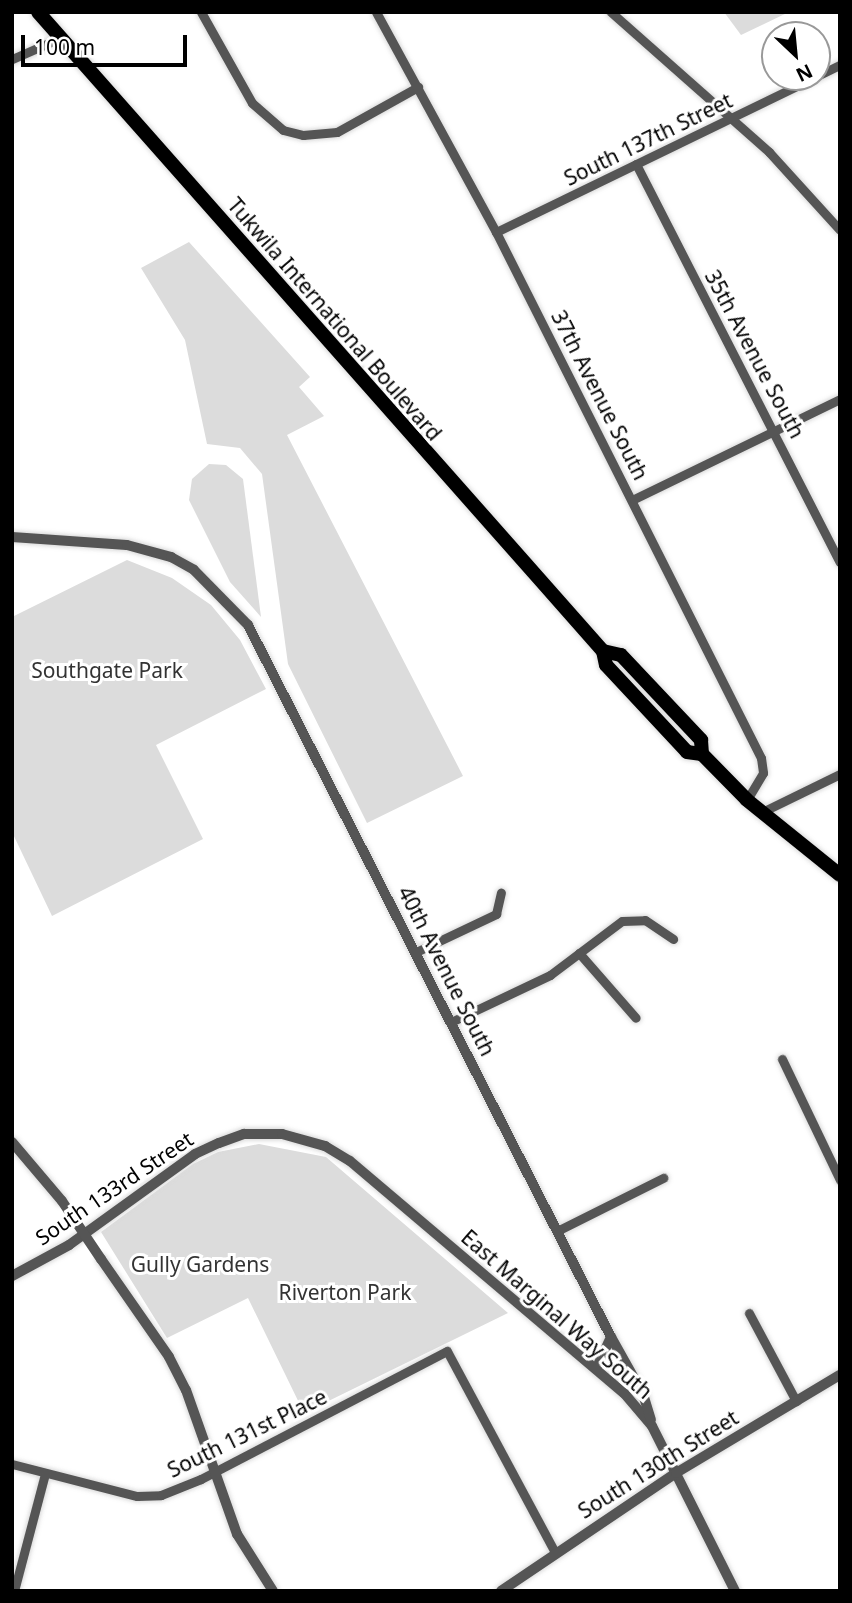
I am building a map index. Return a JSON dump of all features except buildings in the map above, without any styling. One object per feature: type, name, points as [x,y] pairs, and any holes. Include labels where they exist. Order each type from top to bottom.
[{"type":"main road","name":"Tukwila International Boulevard","points":[[37,12],[603,651],[621,655],[630,664],[701,740],[702,754],[747,800],[840,874]]},
{"type":"street","points":[[201,12],[252,103],[267,120],[303,135],[337,132],[418,87]]},
{"type":"street","name":"37th Avenue South","points":[[376,12],[496,232],[634,499],[761,758],[763,773],[747,800]]},
{"type":"street","points":[[611,12],[731,117],[836,218],[840,230]]},
{"type":"street","points":[[12,59],[60,38]]},
{"type":"street","name":"South 137th Street","points":[[496,232],[786,91]]},
{"type":"street","name":"35th Avenue South","points":[[636,164],[775,429],[840,562]]},
{"type":"street","points":[[634,499],[840,399]]},
{"type":"street","name":"40th Avenue South","points":[[12,537],[127,545],[171,557],[194,570],[223,596],[248,625],[271,663],[557,1231],[643,1394],[652,1426]]},
{"type":"street","points":[[762,813],[840,774]]},
{"type":"street","points":[[416,952],[496,914],[501,893]]},
{"type":"street","points":[[451,1022],[550,975],[579,954],[607,928],[632,919],[656,925],[673,939]]},
{"type":"street","points":[[579,954],[636,1018]]},
{"type":"street","points":[[782,1059],[840,1180]]},
{"type":"street","name":"South 133rd Street","points":[[12,1276],[69,1245],[195,1154],[244,1135],[282,1134]]},
{"type":"street","name":"East Marginal Way South","points":[[282,1134],[305,1138],[351,1161],[596,1369],[652,1426],[735,1591]]},
{"type":"street","points":[[12,1142],[62,1200],[169,1357],[197,1419],[212,1473],[237,1534],[273,1591]]},
{"type":"street","points":[[557,1231],[663,1178]]},
{"type":"street","points":[[749,1313],[796,1401]]},
{"type":"street","points":[[596,1369],[611,1337]]},
{"type":"street","name":"South 131st Place","points":[[12,1464],[148,1497],[212,1473],[447,1351],[555,1552]]},
{"type":"street","name":"South 130th Street","points":[[501,1591],[555,1552],[676,1473],[840,1375]]},
{"type":"street","points":[[14,1591],[45,1474]]},
{"type":"green space","points":[[724,12],[789,12],[770,21],[761,21],[761,25],[741,35]]},
{"type":"green space","points":[[189,242],[310,377],[299,387],[324,416],[287,435],[463,776],[367,823],[288,664],[262,474],[240,448],[207,444],[185,340],[141,268]]},
{"type":"green space","points":[[209,464],[226,465],[243,479],[261,617],[230,582],[189,500],[192,479]]},
{"type":"green space","name":"Southgate Park","points":[[127,560],[172,578],[211,605],[240,640],[266,689],[156,745],[203,839],[52,916],[12,832],[12,617]]},
{"type":"green space","name":"Riverton Park","points":[[259,1144],[326,1157],[508,1313],[304,1413],[248,1298],[167,1338],[101,1232],[193,1164],[218,1152]]},
{"type":"park label","name":"Gully Gardens","points":[[200,1264]]}]
